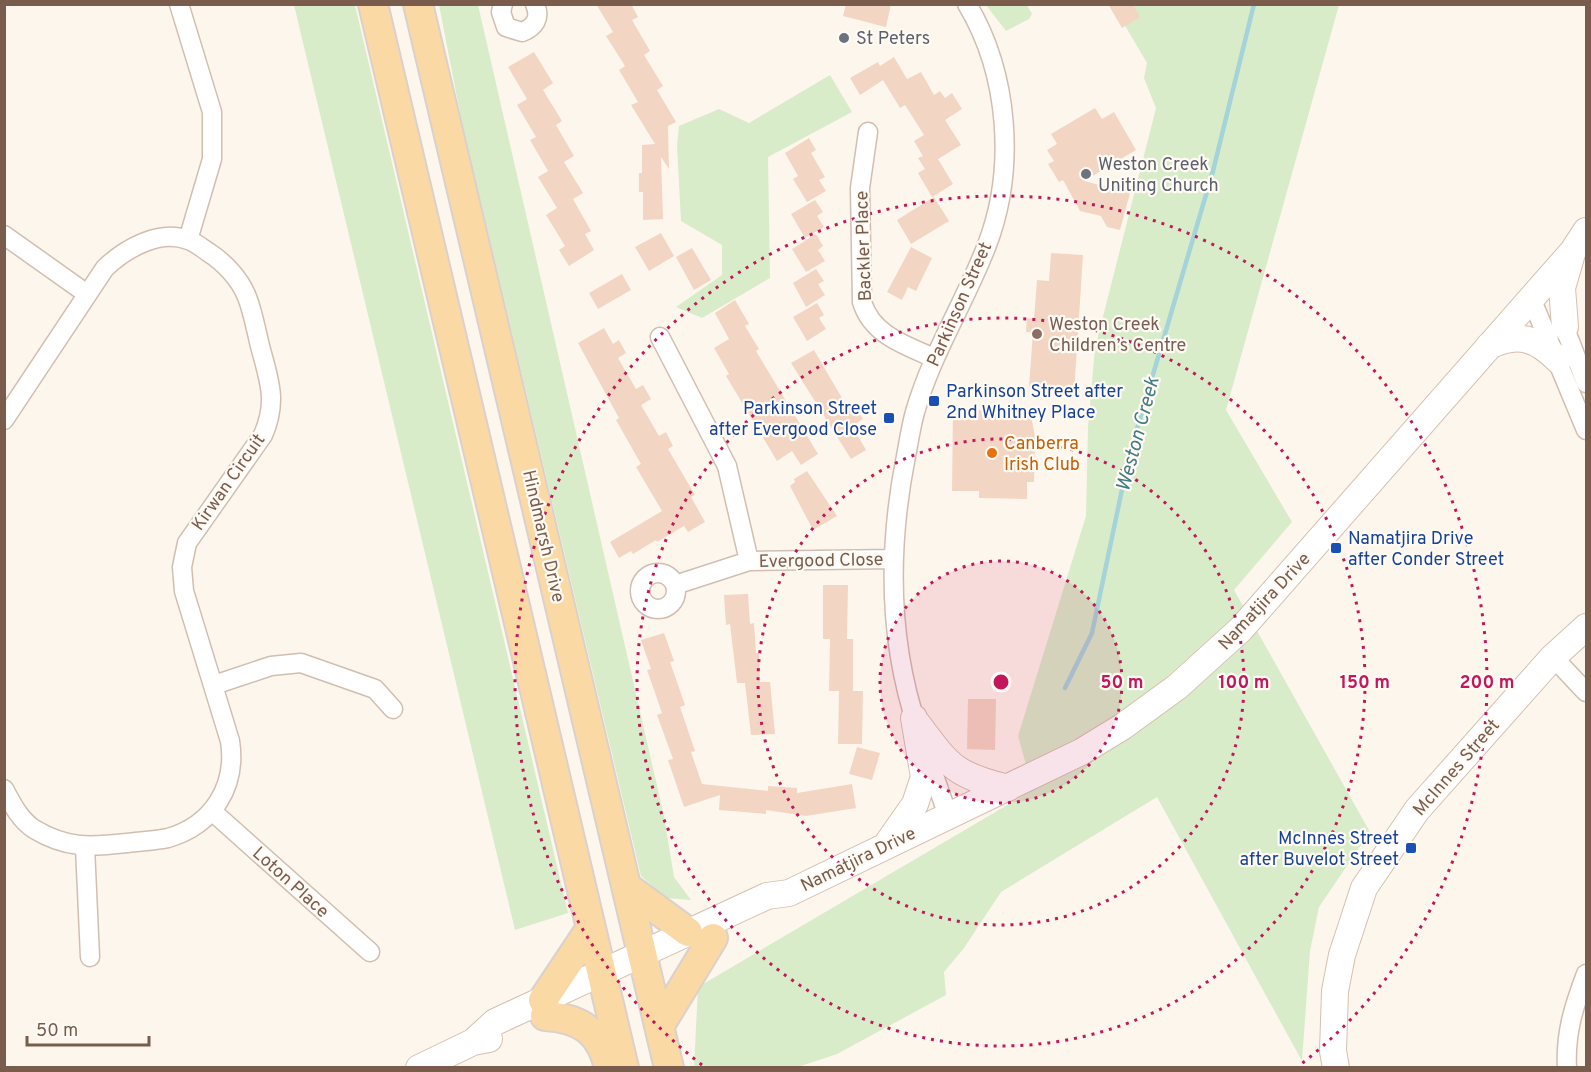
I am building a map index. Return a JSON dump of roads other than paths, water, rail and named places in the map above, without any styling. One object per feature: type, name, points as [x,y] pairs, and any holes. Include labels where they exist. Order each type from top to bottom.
[{"type":"main road","points":[[373,4],[624,1068]]},
{"type":"main road","name":"Hindmarsh Drive","points":[[418,4],[669,1068]]},
{"type":"main road","points":[[1565,327],[1562,288],[1580,241]]},
{"type":"main road","name":"Namatjira Drive","points":[[419,1068],[473,1042],[502,1036],[544,1008],[701,935],[767,896],[789,892],[885,847],[1081,752],[1122,727],[1202,667],[1241,629],[1580,241]]},
{"type":"main road","points":[[1489,346],[1503,339],[1536,342],[1558,360]]},
{"type":"main road","name":"McInnes Street","points":[[1336,1068],[1333,1051],[1335,991],[1342,955],[1364,888],[1417,810],[1553,657],[1587,627]]},
{"type":"main road","points":[[914,718],[943,759],[956,770],[975,780],[1008,788]]},
{"type":"main road","points":[[885,847],[915,804],[924,777],[914,718]]},
{"type":"main road","points":[[628,888],[701,935],[660,1025]]},
{"type":"main road","points":[[591,928],[544,1008],[587,1027],[605,1050],[609,1068]]},
{"type":"street","points":[[179,4],[212,112],[212,159],[188,240]]},
{"type":"street","points":[[503,4],[501,12],[506,27],[522,32],[535,23],[538,5]]},
{"type":"street","name":"Parkinson Street","points":[[948,816],[914,718],[904,674],[894,609],[893,559],[894,523],[912,423],[934,358],[987,245],[1005,168],[999,85],[988,48],[967,4]]},
{"type":"street","name":"Backler Place","points":[[868,132],[860,188],[862,302],[867,315],[882,332],[934,358]]},
{"type":"street","points":[[4,235],[87,294]]},
{"type":"street","name":"Kirwan Circuit","points":[[4,420],[105,268],[127,250],[153,240],[167,238],[188,240],[218,258],[235,276],[247,296],[273,396],[269,421],[263,435],[193,532],[183,555],[184,591],[230,741],[232,766],[226,790],[213,812],[183,832],[167,838],[85,848],[51,838],[32,828],[14,808],[4,789]]},
{"type":"street","points":[[1539,289],[1565,327],[1587,383]]},
{"type":"street","points":[[1539,289],[1558,360],[1587,430]]},
{"type":"street","name":"Evergood Close","points":[[660,337],[727,466],[749,561]]},
{"type":"street","name":"Evergood Close","points":[[675,585],[749,561],[893,559]]},
{"type":"street","points":[[1553,657],[1587,692]]},
{"type":"street","points":[[214,685],[271,666],[301,663],[375,689],[393,709]]},
{"type":"street","name":"Loton Place","points":[[213,812],[370,952]]},
{"type":"street","points":[[85,848],[90,957]]},
{"type":"street","points":[[1566,1068],[1565,1041],[1571,1012],[1587,974]]},
{"type":"waterway","name":"Weston Creek","points":[[1065,688],[1092,633],[1129,456],[1213,171],[1254,4]]},
{"type":"place","name":"St Peters","points":[[844,38]]},
{"type":"place","name":"Weston Creek Uniting Church","points":[[1086,174]]},
{"type":"place","name":"Weston Creek Children’s Centre","points":[[1037,334]]},
{"type":"place","name":"Parkinson Street after 2nd Whitney Place","points":[[934,401]]},
{"type":"place","name":"Parkinson Street after Evergood Close","points":[[889,418]]},
{"type":"place","name":"Canberra Irish Club","points":[[992,453]]},
{"type":"place","name":"Namatjira Drive after Conder Street","points":[[1336,548]]},
{"type":"place","name":"McInnes Street after Buvelot Street","points":[[1411,848]]}]
